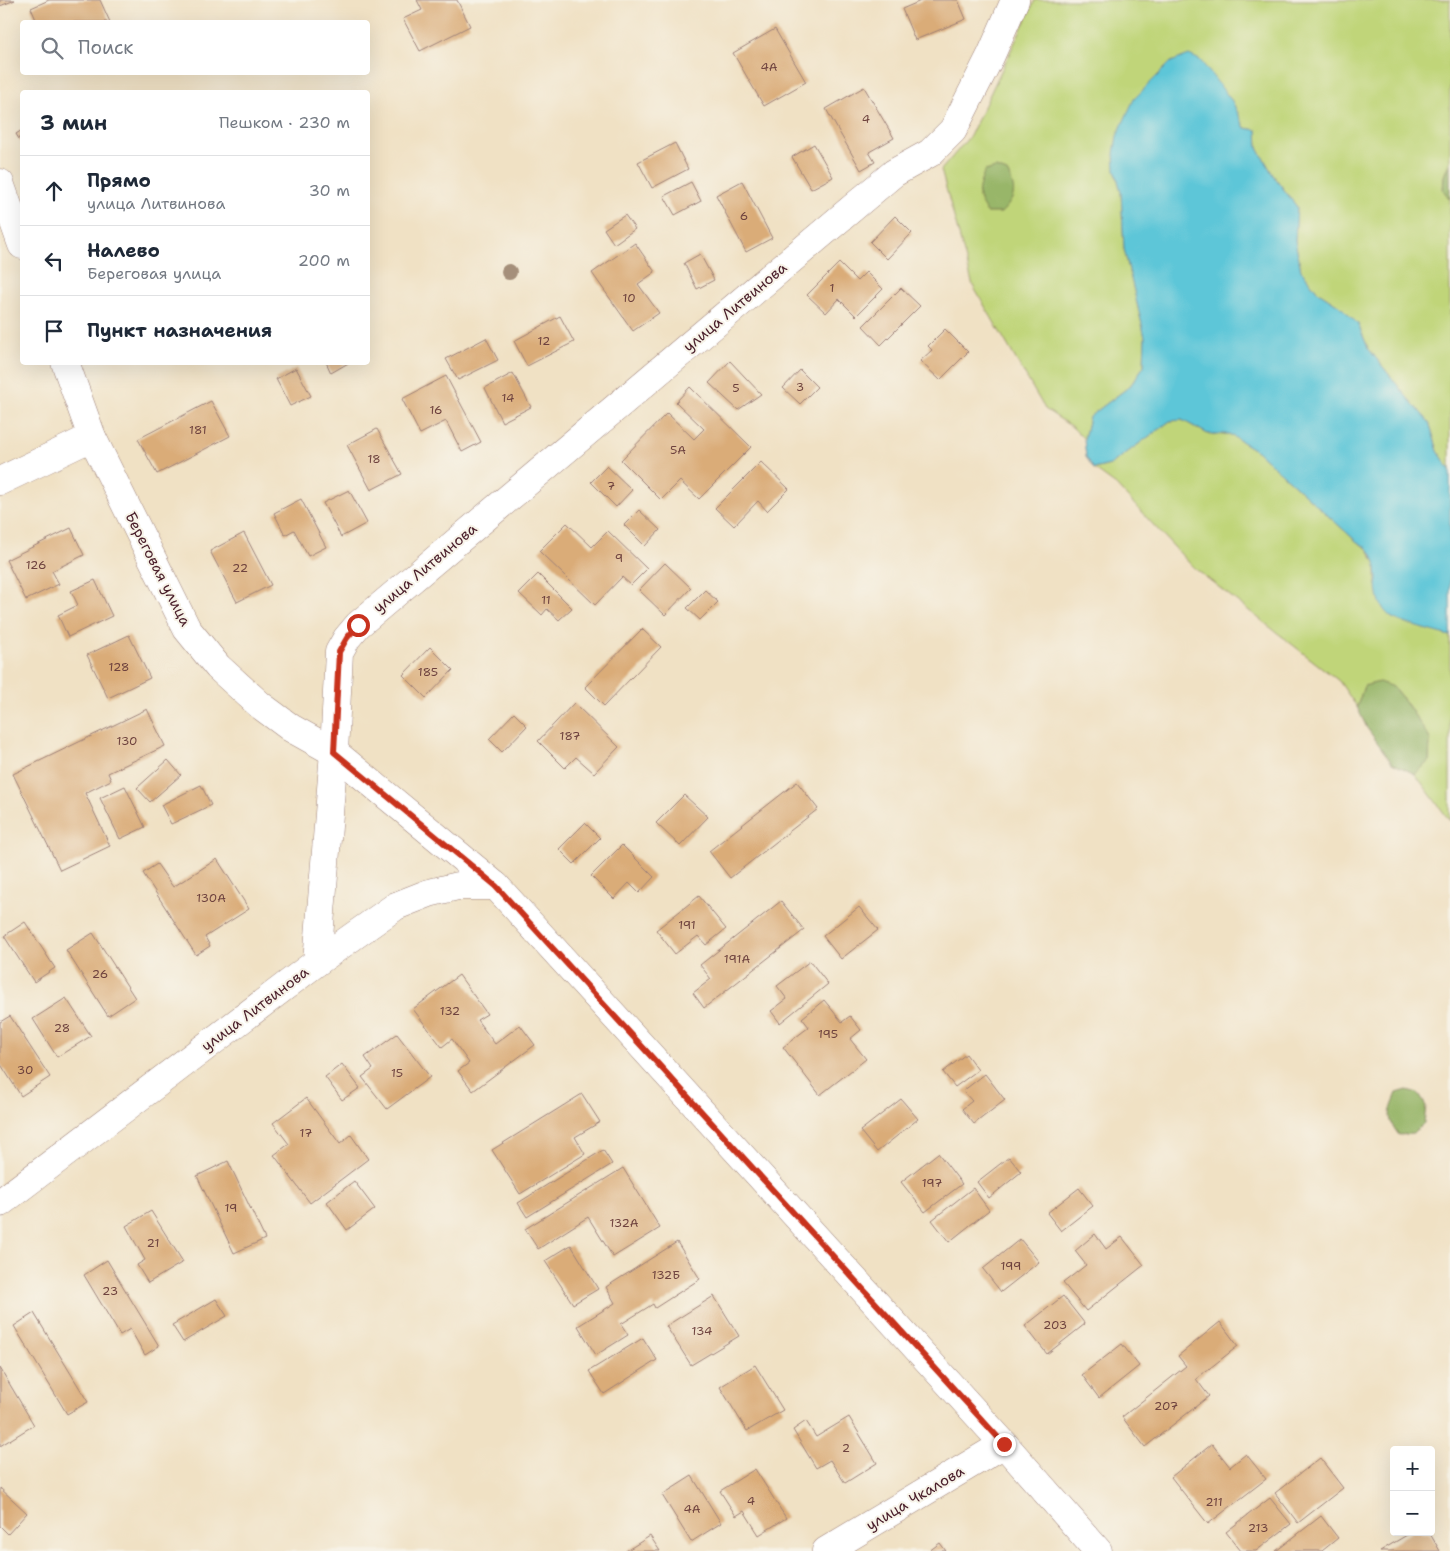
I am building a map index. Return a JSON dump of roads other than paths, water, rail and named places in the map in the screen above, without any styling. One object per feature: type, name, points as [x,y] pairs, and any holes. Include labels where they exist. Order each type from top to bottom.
[{"type":"street","name":"улица Литвинова","points":[[0,1203],[317,962],[334,752],[339,652],[347,638],[358,625],[887,180],[930,153],[948,136],[962,114],[1015,0]]},
{"type":"street","points":[[0,182],[20,239]]},
{"type":"street","name":"Береговая улица","points":[[66,365],[92,437],[187,629],[218,667],[260,705],[292,728],[334,752],[496,886],[1004,1444],[1098,1551]]},
{"type":"street","points":[[0,481],[92,437]]},
{"type":"street","points":[[317,962],[396,906],[429,893],[458,886],[496,886]]},
{"type":"street","name":"улица Чкалова","points":[[826,1551],[1004,1444]]},
{"type":"water","points":[[1189,55],[1200,60],[1232,101],[1245,128],[1257,130],[1258,148],[1273,175],[1297,207],[1295,241],[1301,270],[1317,291],[1340,306],[1358,324],[1368,348],[1429,422],[1438,451],[1450,470],[1450,636],[1410,625],[1391,617],[1380,601],[1376,566],[1369,550],[1356,541],[1257,451],[1229,434],[1208,434],[1182,420],[1170,421],[1110,465],[1094,469],[1086,457],[1084,439],[1089,417],[1130,386],[1144,366],[1145,337],[1124,249],[1121,192],[1115,169],[1114,154],[1117,136],[1134,99],[1171,62]]}]
